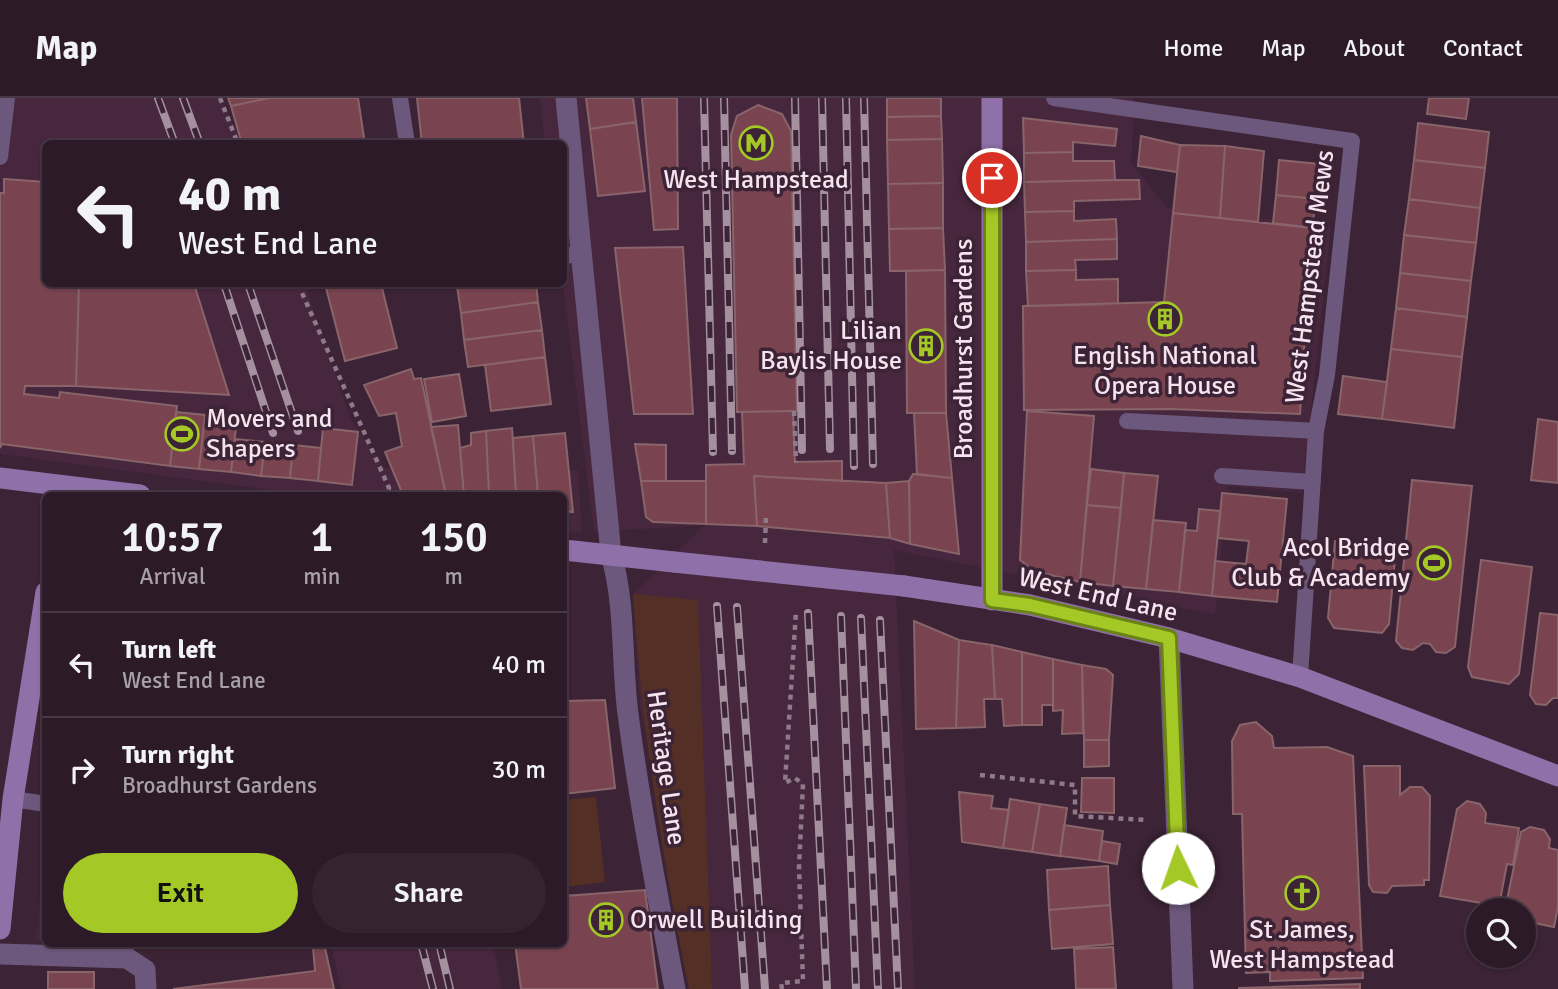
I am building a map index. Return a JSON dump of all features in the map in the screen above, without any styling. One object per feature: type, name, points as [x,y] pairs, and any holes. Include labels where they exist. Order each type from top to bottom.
[{"type":"main road","name":"Broadhurst Gardens","points":[[992,98],[992,600]]},
{"type":"main road","points":[[0,478],[61,490],[93,492]]},
{"type":"main road","name":"West End Lane","points":[[567,550],[904,586],[1030,605],[1169,638],[1300,677],[1558,776]]},
{"type":"main road","points":[[0,929],[13,799],[42,623]]},
{"type":"street","name":"Heritage Lane","points":[[566,98],[572,255],[611,554],[620,587],[626,701],[676,989]]},
{"type":"street","points":[[1169,638],[1183,989]]},
{"type":"street","points":[[0,954],[127,958],[145,970],[146,989]]},
{"type":"lane","points":[[0,157],[7,98]]},
{"type":"lane","points":[[400,98],[406,140]]},
{"type":"lane","name":"West Hampstead Mews","points":[[1054,98],[1352,141],[1327,375],[1316,431],[1300,677]]},
{"type":"lane","points":[[1127,421],[1316,431]]},
{"type":"lane","points":[[1222,475],[1313,482]]},
{"type":"lane","points":[[13,799],[42,803]]},
{"type":"path","points":[[219,98],[236,140]]},
{"type":"path","points":[[299,287],[389,488],[388,492]]},
{"type":"path","points":[[794,411],[796,462]]},
{"type":"path","points":[[796,611],[785,783],[795,778],[803,784],[799,878],[804,989]]},
{"type":"path","points":[[980,775],[1075,785],[1075,816],[1113,820],[1176,819]]},
{"type":"path","points":[[782,989],[781,983],[803,981]]},
{"type":"shaded area","points":[[0,98],[221,98],[241,140],[42,140],[42,287],[306,287],[350,418],[385,468],[578,470],[582,533],[567,530],[567,492],[286,492],[0,454]]},
{"type":"shaded area","points":[[540,98],[1135,98],[1131,162],[1167,208],[1331,226],[1302,493],[1228,486],[1215,615],[894,550],[915,989],[689,989],[640,703],[633,594],[705,525],[594,532],[563,287],[567,287],[567,140],[545,140]]},
{"type":"shaded area","points":[[633,594],[698,600],[712,989],[689,989],[654,792]]},
{"type":"shaded area","points":[[596,797],[605,882],[567,887],[567,800]]},
{"type":"shaded area","points":[[42,877],[42,941],[36,941]]},
{"type":"shaded area","points":[[331,947],[494,947],[502,989],[341,989]]},
{"type":"building","points":[[228,98],[269,98],[231,106]]},
{"type":"building","points":[[269,98],[358,98],[364,140],[241,140],[231,106]]},
{"type":"building","points":[[417,98],[519,98],[524,140],[422,140]]},
{"type":"building","points":[[586,98],[633,98],[636,122],[590,129]]},
{"type":"building","points":[[642,98],[677,98],[678,229],[654,230]]},
{"type":"building","points":[[887,98],[941,98],[941,116],[887,117]]},
{"type":"building","points":[[1429,98],[1469,98],[1466,119],[1427,114]]},
{"type":"building","points":[[758,105],[782,114],[791,131],[797,411],[737,412],[731,135],[737,116]]},
{"type":"building","points":[[941,116],[942,139],[887,140],[887,117]]},
{"type":"building","points":[[1023,118],[1117,129],[1115,146],[1073,142],[1073,152],[1024,153]]},
{"type":"building","points":[[636,122],[645,191],[598,196],[590,129]]},
{"type":"building","points":[[1418,123],[1489,132],[1485,168],[1414,160]]},
{"type":"building","points":[[1141,136],[1180,145],[1177,172],[1138,166]]},
{"type":"building","points":[[942,139],[943,183],[888,184],[887,140]]},
{"type":"building","points":[[1180,145],[1225,146],[1220,218],[1173,213]]},
{"type":"building","points":[[1225,146],[1264,151],[1258,222],[1220,218]]},
{"type":"building","points":[[1073,152],[1073,161],[1114,161],[1115,180],[1024,182],[1024,153]]},
{"type":"building","points":[[1279,160],[1319,164],[1316,199],[1276,195]]},
{"type":"building","points":[[1414,160],[1485,168],[1480,208],[1409,199]]},
{"type":"building","points":[[4,179],[42,182],[42,287],[79,287],[76,386],[25,386],[24,394],[59,398],[60,392],[177,406],[170,466],[2,444],[0,448],[0,193],[4,193]]},
{"type":"building","points":[[1139,180],[1140,199],[1074,201],[1074,211],[1025,212],[1024,182]]},
{"type":"building","points":[[943,183],[943,228],[889,229],[888,184]]},
{"type":"building","points":[[1276,195],[1316,199],[1312,228],[1273,223]]},
{"type":"building","points":[[1409,199],[1480,208],[1476,243],[1404,235]]},
{"type":"building","points":[[1074,211],[1074,221],[1116,219],[1117,239],[1026,242],[1025,212]]},
{"type":"building","name":"English National Opera House","points":[[1173,213],[1312,228],[1300,414],[1171,409],[1024,410],[1023,306],[1164,302]]},
{"type":"building","points":[[943,228],[945,270],[890,271],[889,229]]},
{"type":"building","points":[[1404,235],[1476,243],[1471,281],[1400,273]]},
{"type":"building","points":[[1117,239],[1117,259],[1075,260],[1076,270],[1026,271],[1026,242]]},
{"type":"building","points":[[683,247],[693,414],[634,414],[615,248]]},
{"type":"building","name":"Lilian Baylis House","points":[[945,270],[946,413],[907,413],[906,271]]},
{"type":"building","points":[[1076,270],[1076,280],[1118,279],[1118,304],[1028,306],[1026,271]]},
{"type":"building","points":[[1400,273],[1471,281],[1467,317],[1396,308]]},
{"type":"building","points":[[79,287],[195,287],[229,395],[76,386]]},
{"type":"building","points":[[326,287],[382,287],[397,348],[345,361]]},
{"type":"building","points":[[457,287],[536,287],[538,302],[461,313]]},
{"type":"building","points":[[538,302],[542,330],[464,340],[461,313]]},
{"type":"building","points":[[1396,308],[1467,317],[1462,357],[1391,349]]},
{"type":"building","points":[[542,330],[545,357],[468,367],[464,340]]},
{"type":"building","points":[[1391,349],[1462,357],[1454,428],[1382,419]]},
{"type":"building","points":[[545,357],[551,404],[491,411],[485,365]]},
{"type":"building","points":[[411,369],[414,379],[421,378],[445,492],[402,492],[385,452],[402,446],[396,413],[379,416],[364,385]]},
{"type":"building","points":[[459,374],[466,416],[432,422],[424,379]]},
{"type":"building","points":[[1343,376],[1387,382],[1382,419],[1338,414]]},
{"type":"building","points":[[793,411],[795,462],[842,461],[842,481],[754,476],[757,526],[706,524],[706,465],[744,464],[742,412]]},
{"type":"building","points":[[1027,411],[1094,416],[1080,582],[1034,571],[1020,560]]},
{"type":"building","points":[[176,412],[205,415],[199,469],[170,466]]},
{"type":"building","points":[[914,413],[946,413],[952,478],[917,474]]},
{"type":"building","points":[[205,415],[237,418],[231,472],[199,469]]},
{"type":"building","points":[[1538,419],[1558,422],[1558,483],[1531,480]]},
{"type":"building","points":[[458,425],[464,492],[445,492],[431,427]]},
{"type":"building","points":[[323,428],[358,432],[352,485],[318,481]]},
{"type":"building","points":[[512,428],[516,492],[489,492],[486,431]]},
{"type":"building","points":[[486,431],[489,492],[464,492],[460,448],[471,445],[471,433]]},
{"type":"building","points":[[565,433],[573,512],[567,511],[567,492],[538,492],[533,436]]},
{"type":"building","points":[[533,436],[538,492],[516,492],[513,438]]},
{"type":"building","points":[[235,439],[265,442],[261,476],[231,472]]},
{"type":"building","points":[[265,442],[293,445],[290,478],[261,476]]},
{"type":"building","points":[[635,444],[666,445],[666,481],[641,481]]},
{"type":"building","points":[[293,445],[321,448],[318,481],[290,478]]},
{"type":"building","points":[[1091,469],[1124,473],[1121,508],[1087,505]]},
{"type":"building","points":[[1124,473],[1158,476],[1146,589],[1113,586]]},
{"type":"building","points":[[913,474],[952,478],[959,554],[910,544],[909,481]]},
{"type":"building","points":[[754,476],[886,483],[890,538],[757,526]]},
{"type":"building","name":"Acol Bridge Club & Academy","points":[[1412,480],[1472,486],[1455,647],[1446,653],[1436,652],[1430,644],[1423,643],[1413,650],[1402,648],[1396,641]]},
{"type":"building","points":[[641,481],[706,481],[706,524],[653,522],[646,517]]},
{"type":"building","points":[[909,481],[910,544],[890,538],[886,483]]},
{"type":"building","points":[[1222,493],[1287,499],[1277,602],[1212,596],[1215,561],[1246,564],[1249,541],[1218,538]]},
{"type":"building","points":[[1087,505],[1121,508],[1113,586],[1080,582]]},
{"type":"building","points":[[1199,509],[1220,511],[1212,596],[1179,592],[1185,530],[1197,531]]},
{"type":"building","points":[[1153,520],[1186,523],[1179,592],[1146,589]]},
{"type":"building","points":[[1335,541],[1396,547],[1389,624],[1382,633],[1334,628],[1328,618]]},
{"type":"building","points":[[1481,560],[1532,567],[1519,674],[1509,684],[1472,677],[1468,667]]},
{"type":"building","points":[[1540,613],[1558,615],[1558,698],[1553,698],[1546,705],[1536,704],[1530,695]]},
{"type":"building","points":[[914,621],[959,640],[956,728],[916,729]]},
{"type":"building","points":[[959,640],[992,645],[995,699],[984,699],[985,727],[956,728]]},
{"type":"building","points":[[992,645],[1022,652],[1022,725],[1004,726],[1002,699],[995,699]]},
{"type":"building","points":[[1022,652],[1053,659],[1053,705],[1042,705],[1042,725],[1022,725]]},
{"type":"building","points":[[1053,659],[1082,665],[1083,733],[1062,734],[1063,710],[1053,711]]},
{"type":"building","points":[[1082,665],[1106,669],[1113,675],[1109,740],[1084,740]]},
{"type":"building","points":[[605,700],[615,788],[567,794],[567,701]]},
{"type":"building","name":"St James, West Hampstead","points":[[1256,722],[1272,736],[1274,748],[1327,747],[1353,756],[1363,978],[1270,981],[1270,972],[1246,973],[1242,814],[1233,814],[1232,741],[1240,725]]},
{"type":"building","points":[[1084,740],[1109,740],[1109,766],[1084,767]]},
{"type":"building","points":[[1364,766],[1400,766],[1400,795],[1410,787],[1422,787],[1430,796],[1429,880],[1424,880],[1424,885],[1392,886],[1387,893],[1373,892],[1369,885]]},
{"type":"building","points":[[1082,778],[1114,778],[1114,813],[1081,812]]},
{"type":"building","points":[[959,792],[993,796],[991,808],[1009,810],[1003,848],[962,842]]},
{"type":"building","points":[[1010,799],[1040,804],[1032,852],[1003,848]]},
{"type":"building","points":[[1467,801],[1480,804],[1486,813],[1485,823],[1519,828],[1513,865],[1507,864],[1501,898],[1466,898],[1466,900],[1440,896],[1457,809]]},
{"type":"building","points":[[1040,804],[1067,808],[1060,856],[1032,852]]},
{"type":"building","points":[[1064,825],[1103,831],[1099,861],[1060,856]]},
{"type":"building","points":[[1530,827],[1544,830],[1550,839],[1549,848],[1558,850],[1558,907],[1554,927],[1536,923],[1536,898],[1507,898],[1521,832]]},
{"type":"building","points":[[1102,841],[1120,844],[1117,864],[1099,861]]},
{"type":"building","points":[[1108,866],[1110,905],[1049,910],[1047,870]]},
{"type":"building","name":"Orwell Building","points":[[645,890],[658,989],[521,989],[516,947],[567,947],[567,896]]},
{"type":"building","points":[[1110,905],[1113,944],[1052,949],[1049,910]]},
{"type":"building","points":[[313,947],[325,948],[334,989],[173,989],[315,971]]},
{"type":"building","points":[[1113,947],[1116,989],[1076,989],[1074,949]]},
{"type":"building","points":[[48,972],[94,972],[94,989],[48,989]]},
{"type":"building","points":[[1360,984],[1360,989],[1239,989],[1239,988]]},
{"type":"railway","points":[[158,98],[174,140]]},
{"type":"railway","points":[[183,98],[199,140]]},
{"type":"railway","points":[[704,98],[713,452]]},
{"type":"railway","points":[[724,98],[732,451]]},
{"type":"railway","points":[[795,98],[802,450]]},
{"type":"railway","points":[[822,98],[830,449]]},
{"type":"railway","points":[[846,98],[854,466]]},
{"type":"railway","points":[[864,98],[873,464]]},
{"type":"railway","points":[[225,287],[273,433]]},
{"type":"railway","points":[[249,287],[298,431]]},
{"type":"railway","points":[[717,606],[745,989]]},
{"type":"railway","points":[[737,607],[765,989]]},
{"type":"railway","points":[[808,613],[827,989]]},
{"type":"railway","points":[[841,616],[856,989]]},
{"type":"railway","points":[[861,618],[878,989]]},
{"type":"railway","points":[[880,620],[898,989]]},
{"type":"railway","points":[[422,947],[433,989]]},
{"type":"railway","points":[[440,947],[450,989]]},
{"type":"place","name":"West Hampstead","points":[[756,143]]},
{"type":"place","name":"English National Opera House","points":[[1165,319]]},
{"type":"place","name":"Lilian Baylis House","points":[[926,346]]},
{"type":"place","name":"Movers and Shapers","points":[[182,434]]},
{"type":"place","name":"Acol Bridge Club & Academy","points":[[1434,563]]},
{"type":"place","name":"St James, West Hampstead","points":[[1302,893]]},
{"type":"place","name":"Orwell Building","points":[[606,920]]},
{"type":"route","points":[[992,178],[992,600],[1030,605],[1169,638],[1178,868]]}]
